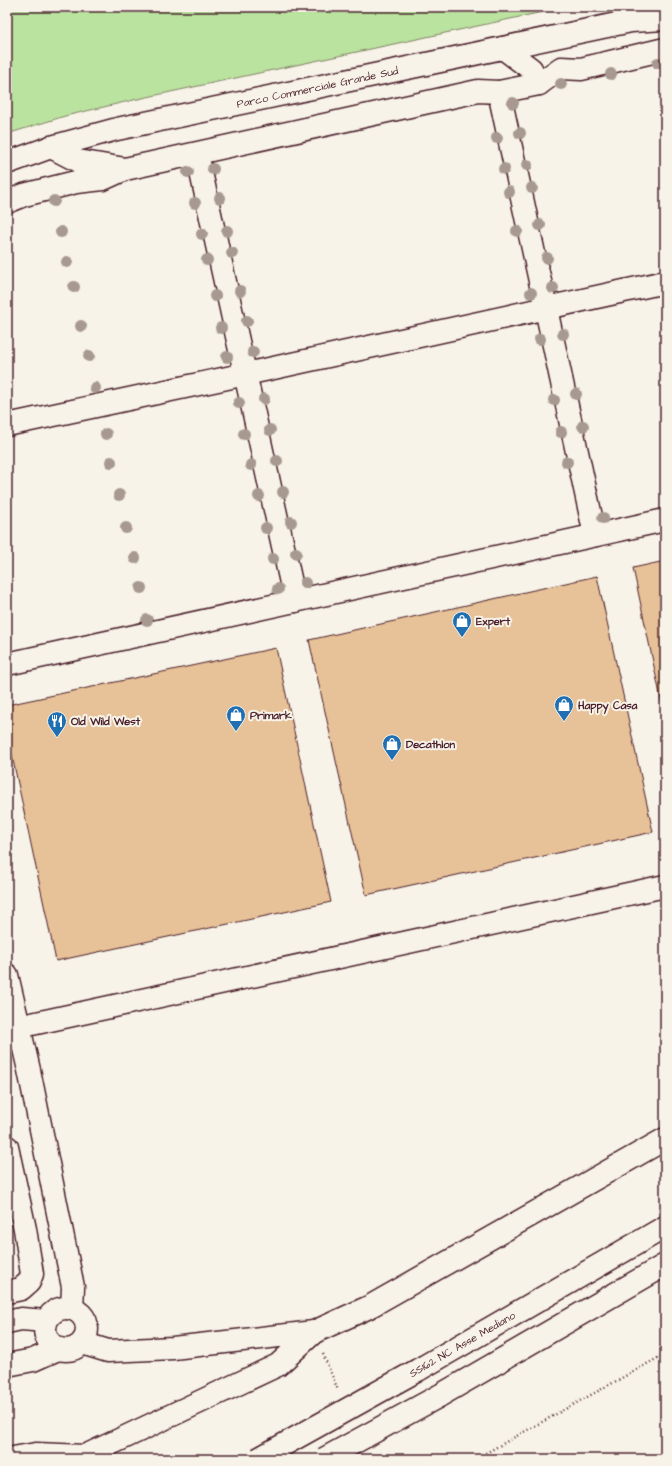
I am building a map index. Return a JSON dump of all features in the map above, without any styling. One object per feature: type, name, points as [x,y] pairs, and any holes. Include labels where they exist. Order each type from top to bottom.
[{"type":"main road","name":"Parco Commerciale Grande Sud","points":[[631,21],[656,7]]},
{"type":"main road","name":"Parco Commerciale Grande Sud","points":[[7,163],[51,147],[117,130],[631,21],[665,19]]},
{"type":"main road","points":[[553,37],[561,68]]},
{"type":"main road","points":[[503,48],[531,69],[539,84]]},
{"type":"main road","points":[[7,202],[24,195],[76,182],[103,178],[124,170],[478,91],[499,92],[539,84],[561,68],[581,69],[665,49]]},
{"type":"main road","points":[[499,92],[595,535]]},
{"type":"main road","points":[[51,147],[78,161],[124,170]]},
{"type":"main road","points":[[197,154],[295,601]]},
{"type":"main road","points":[[7,425],[665,282]]},
{"type":"main road","points":[[7,664],[665,520]]},
{"type":"main road","points":[[18,1027],[665,886]]},
{"type":"main road","points":[[7,975],[29,1070],[72,1287],[72,1309]]},
{"type":"main road","points":[[82,1343],[108,1351],[115,1351],[174,1348],[314,1332],[369,1307],[665,1139]]},
{"type":"main road","points":[[7,1147],[32,1274],[29,1282],[21,1289],[7,1292]]},
{"type":"main road","name":"SS162 NC Asse Mediano","points":[[258,1459],[418,1370],[665,1227]]},
{"type":"main road","points":[[324,1459],[439,1396],[665,1265]]},
{"type":"main road","points":[[61,1308],[72,1309],[80,1313],[86,1322],[87,1332],[82,1343],[76,1348],[68,1350],[58,1349],[49,1343],[44,1333],[46,1321],[54,1311],[61,1308]]},
{"type":"main road","points":[[7,1322],[21,1319],[46,1321]]},
{"type":"main road","points":[[7,1459],[36,1454],[85,1456],[278,1365],[314,1332]]},
{"type":"main road","points":[[7,1365],[33,1360],[58,1349]]},
{"type":"path","points":[[475,1459],[665,1354]]},
{"type":"green space","points":[[7,7],[566,7],[138,99],[65,116],[7,134]]},
{"type":"building","points":[[665,561],[665,718],[633,568]]},
{"type":"building","points":[[597,576],[653,832],[366,895],[309,640]]},
{"type":"building","points":[[276,648],[331,902],[56,961],[7,732],[7,705]]},
{"type":"place","name":"Expert","points":[[462,638]]},
{"type":"place","name":"Happy Casa","points":[[564,722]]},
{"type":"place","name":"Primark","points":[[236,732]]},
{"type":"place","name":"Old Wild West","points":[[57,738]]},
{"type":"place","name":"Decathlon","points":[[392,761]]}]
